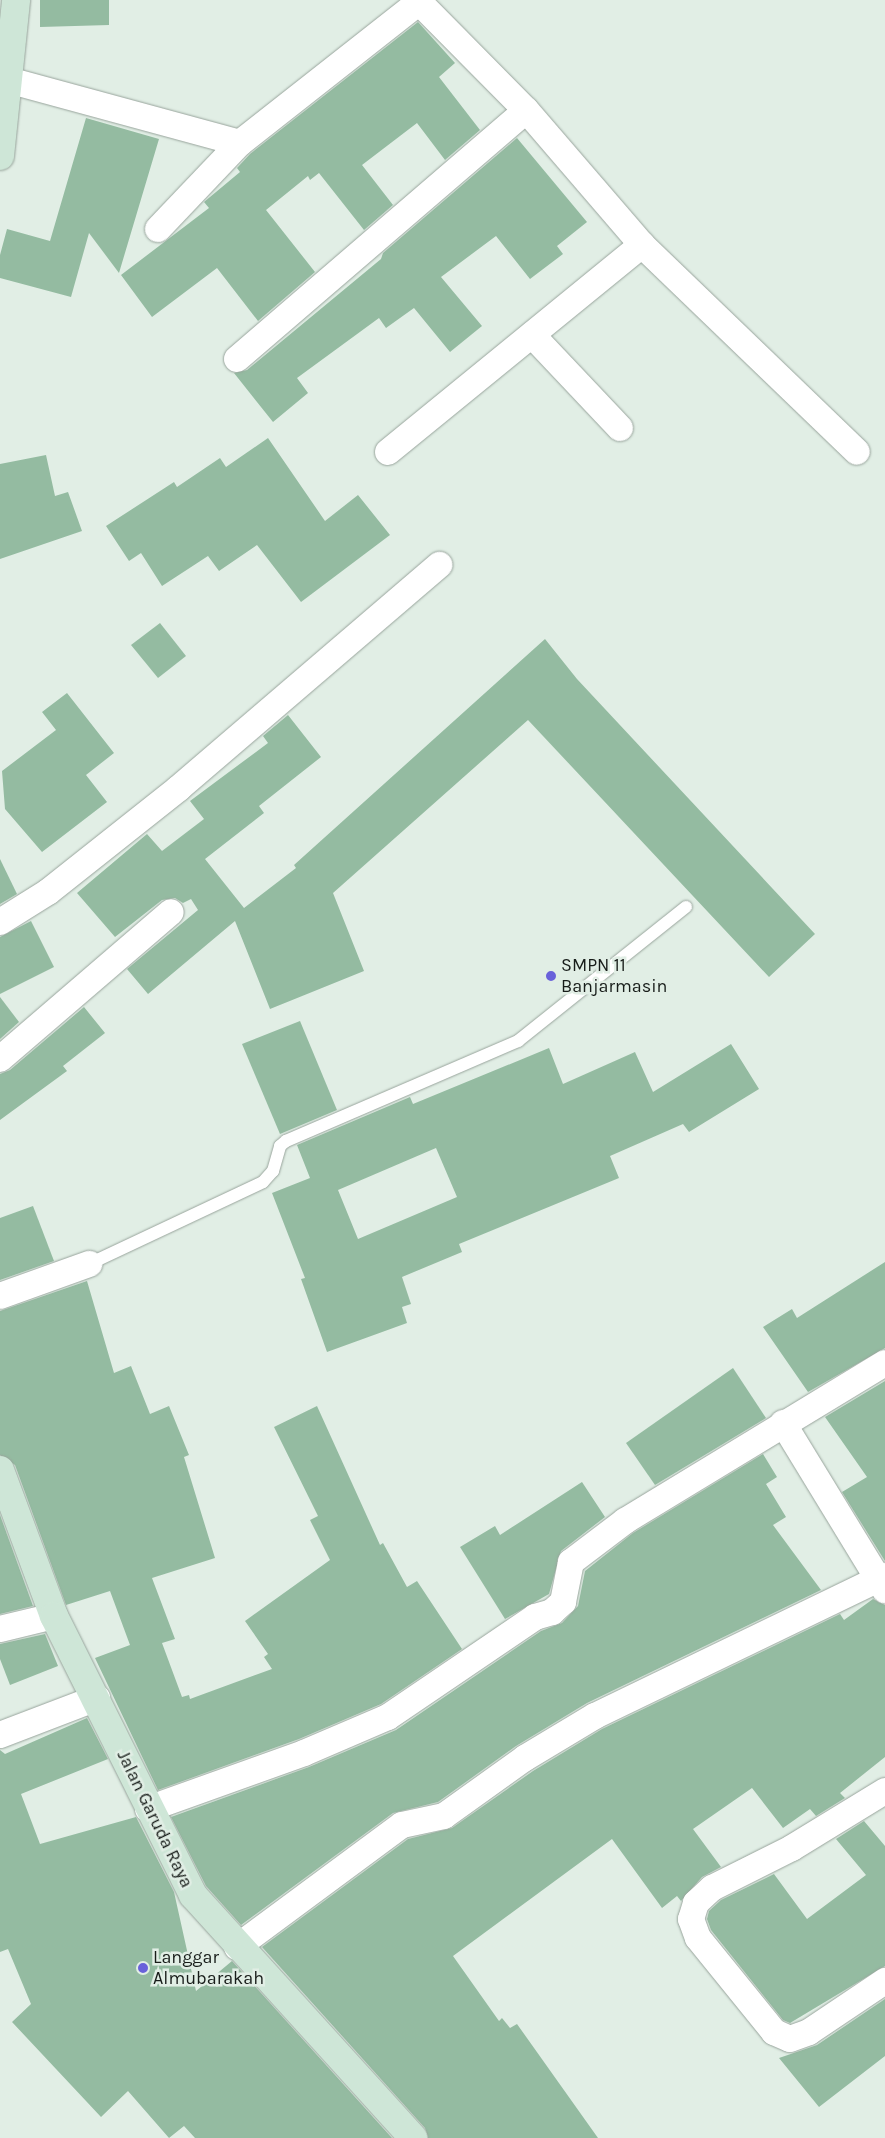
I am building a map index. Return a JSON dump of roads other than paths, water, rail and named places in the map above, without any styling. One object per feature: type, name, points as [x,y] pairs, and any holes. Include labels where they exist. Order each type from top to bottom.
[{"type":"street","points":[[0,156],[16,0]]},
{"type":"street","points":[[158,229],[240,143],[419,2],[526,110],[642,245],[857,452]]},
{"type":"street","points":[[8,80],[240,143]]},
{"type":"street","points":[[237,359],[526,110]]},
{"type":"street","points":[[388,452],[642,245]]},
{"type":"street","points":[[532,335],[620,428]]},
{"type":"street","points":[[0,922],[48,892],[178,788],[439,565]]},
{"type":"street","points":[[0,1059],[171,912]]},
{"type":"street","points":[[0,1296],[89,1264]]},
{"type":"street","points":[[148,1809],[304,1753],[388,1717],[536,1617],[552,1612],[563,1602],[571,1562],[583,1551],[783,1423],[885,1362]]},
{"type":"street","points":[[237,1947],[402,1825],[444,1816],[526,1758],[595,1716],[883,1581],[783,1423]]},
{"type":"street","name":"Jalan Garuda Raya","points":[[0,1470],[54,1616],[97,1698],[148,1809],[192,1895],[237,1947],[413,2138]]},
{"type":"street","points":[[0,1630],[54,1616]]},
{"type":"street","points":[[0,1735],[97,1698]]},
{"type":"street","points":[[885,1791],[792,1848],[712,1888],[696,1903],[691,1919],[698,1938],[774,2032],[790,2039],[809,2032],[885,1981]]},
{"type":"lane","points":[[89,1264],[263,1182],[270,1176],[277,1153],[286,1141],[518,1041],[686,907]]},
{"type":"place","name":"SMPN 11 Banjarmasin","points":[[551,976]]},
{"type":"place","name":"Langgar Almubarakah","points":[[143,1968]]}]
